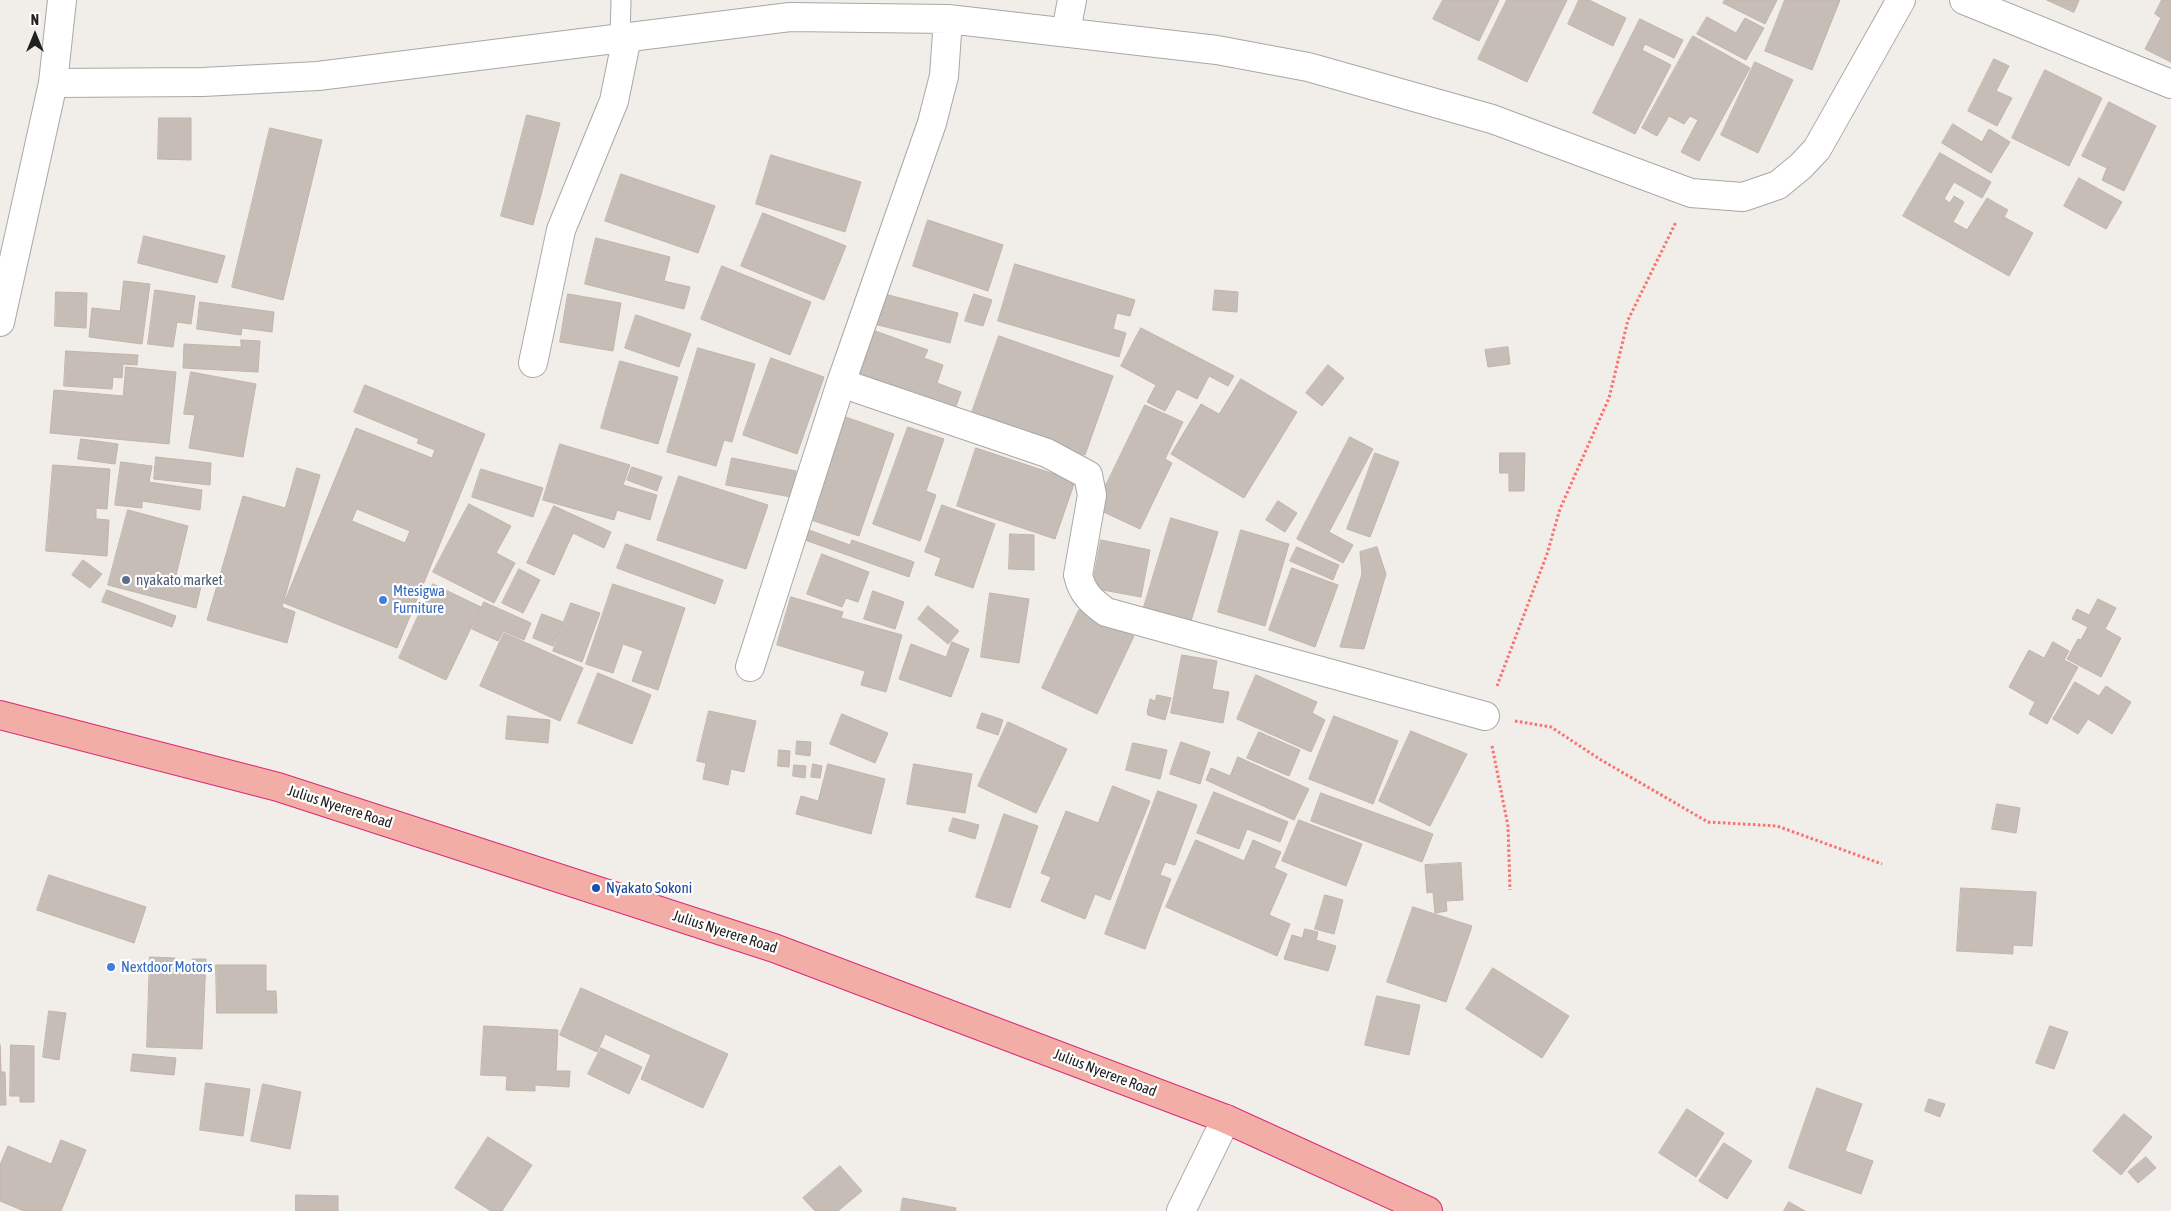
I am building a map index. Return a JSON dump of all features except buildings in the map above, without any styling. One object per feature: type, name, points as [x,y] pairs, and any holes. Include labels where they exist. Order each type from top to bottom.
[{"type":"highway","name":"Julius Nyerere Road","points":[[0,715],[278,787],[774,948],[1226,1119],[1428,1211]]},
{"type":"street","points":[[0,322],[53,84],[62,0]]},
{"type":"street","points":[[1066,31],[1072,0]]},
{"type":"street","points":[[53,84],[203,82],[318,76],[624,37],[790,8],[1066,31],[1217,50],[1308,68],[1492,119],[1692,192],[1743,197],[1778,185],[1801,166],[1817,149],[1901,0]]},
{"type":"street","points":[[1964,0],[2171,84]]},
{"type":"street","points":[[750,667],[842,383],[932,123],[944,76],[948,20]]},
{"type":"street","points":[[533,363],[561,230],[614,101],[624,37]]},
{"type":"street","points":[[842,383],[1046,453],[1088,475],[1092,495],[1078,575],[1080,587],[1087,597],[1106,612],[1485,716]]},
{"type":"street","points":[[1181,1211],[1226,1119]]},
{"type":"lane","points":[[621,0],[624,37]]},
{"type":"path","points":[[1510,890],[1508,826],[1485,716],[1547,554],[1560,509],[1609,398],[1628,320],[1651,269],[1692,192]]},
{"type":"path","points":[[1485,716],[1551,726],[1602,760],[1708,822],[1777,826],[1882,864]]},
{"type":"place","name":"nyakato market","points":[[126,580]]},
{"type":"place","name":"Mtesigwa Furniture","points":[[383,600]]},
{"type":"place","name":"Nyakato Sokoni","points":[[596,888]]},
{"type":"place","name":"Nextdoor Motors","points":[[111,967]]}]
